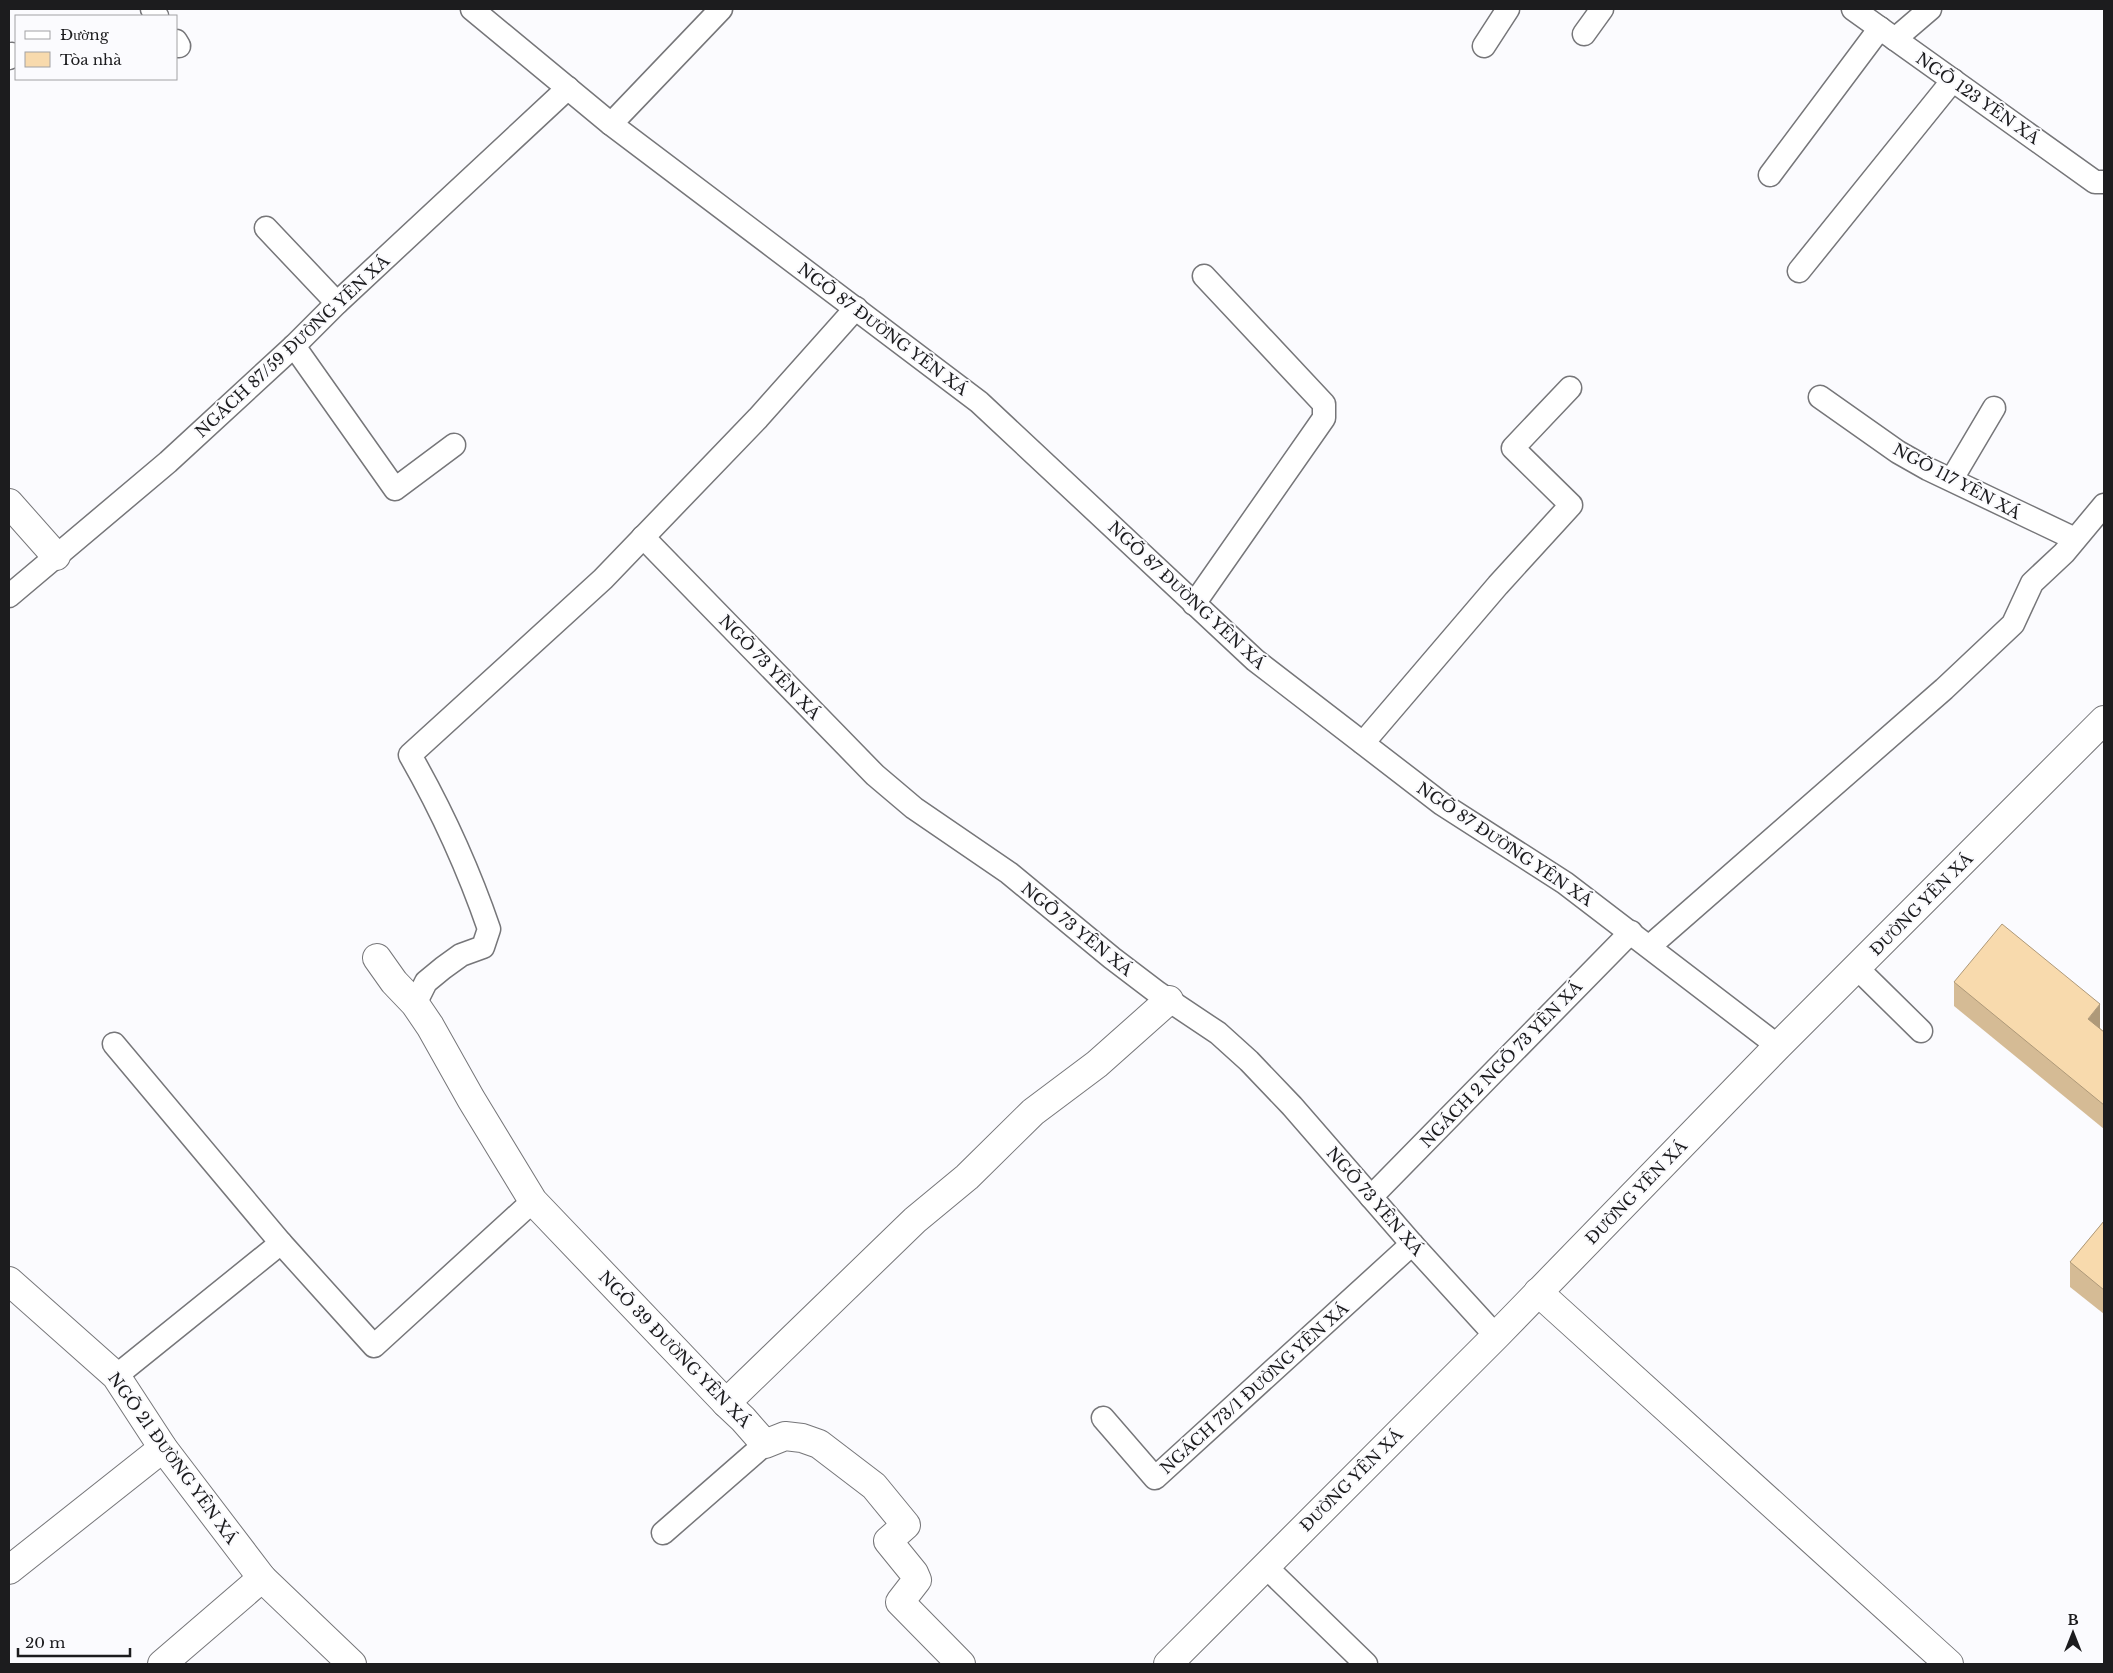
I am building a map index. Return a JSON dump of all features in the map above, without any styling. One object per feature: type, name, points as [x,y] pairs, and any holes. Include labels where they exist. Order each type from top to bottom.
[{"type":"street","points":[[9,503],[56,556]]},
{"type":"street","name":"ĐƯỜNG YÊN XÁ","points":[[1168,1664],[1496,1336],[1778,1046],[2104,720]]},
{"type":"street","name":"NGÕ 39 ĐƯỜNG YÊN XÁ","points":[[377,958],[394,982],[415,1004],[430,1026],[533,1202],[765,1444]]},
{"type":"street","points":[[726,1404],[909,1226],[967,1177],[1033,1112],[1097,1064],[1169,1000]]},
{"type":"street","name":"NGÕ 21 ĐƯỜNG YÊN XÁ","points":[[9,1281],[116,1376],[163,1448],[262,1578],[352,1664]]},
{"type":"street","points":[[1538,1292],[1949,1664]]},
{"type":"street","points":[[765,1444],[785,1436],[802,1438],[819,1444],[874,1486],[906,1525],[888,1542],[914,1573],[917,1580],[900,1602],[961,1664]]},
{"type":"street","points":[[9,1570],[163,1448]]},
{"type":"street","points":[[162,1664],[262,1578]]},
{"type":"lane","name":"NGÕ 87 ĐƯỜNG YÊN XÁ","points":[[472,9],[611,124],[979,402],[1255,660],[1442,804],[1565,883],[1650,946],[1778,1046]]},
{"type":"lane","points":[[611,124],[721,9]]},
{"type":"lane","points":[[1484,46],[1508,9]]},
{"type":"lane","points":[[1584,34],[1602,9]]},
{"type":"lane","name":"NGÕ 123 YÊN XÁ","points":[[1853,9],[2095,182],[2104,182]]},
{"type":"lane","points":[[1770,175],[1888,33],[1930,9]]},
{"type":"lane","points":[[1799,271],[1953,80]]},
{"type":"lane","name":"NGÁCH 87/59 ĐƯỜNG YÊN XÁ","points":[[9,596],[168,462],[568,88]]},
{"type":"lane","points":[[266,228],[337,304]]},
{"type":"lane","points":[[1194,604],[1324,418],[1324,404],[1204,276]]},
{"type":"lane","points":[[415,1004],[426,982],[461,955],[483,947],[489,929],[467,870],[438,806],[410,755],[603,579],[758,418],[856,308]]},
{"type":"lane","points":[[294,346],[395,489],[454,445]]},
{"type":"lane","points":[[1363,744],[1498,585],[1571,506],[1513,448],[1570,388]]},
{"type":"lane","name":"NGÕ 117 YÊN XÁ","points":[[1820,397],[1898,452],[1980,495],[2075,539]]},
{"type":"lane","points":[[1952,479],[1994,408]]},
{"type":"lane","points":[[1650,946],[1944,689],[2014,624],[2032,583],[2075,539],[2104,505]]},
{"type":"lane","name":"NGÕ 73 YÊN XÁ","points":[[643,537],[875,774],[914,808],[1009,873],[1112,958],[1218,1033],[1249,1061],[1292,1106],[1412,1244],[1496,1336]]},
{"type":"lane","name":"NGÁCH 2 NGÕ 73 YÊN XÁ","points":[[1371,1196],[1630,932]]},
{"type":"lane","points":[[1857,968],[1921,1031]]},
{"type":"lane","points":[[114,1044],[281,1242],[374,1346],[533,1202]]},
{"type":"lane","points":[[116,1376],[281,1242]]},
{"type":"lane","name":"NGÁCH 73/1 ĐƯỜNG YÊN XÁ","points":[[1103,1418],[1155,1478],[1412,1244]]},
{"type":"lane","points":[[663,1533],[765,1444]]},
{"type":"lane","points":[[1265,1566],[1366,1664]]},
{"type":"building","points":[[2002,924],[2100,1004],[2088,1019],[2104,1032],[2104,1105],[1954,982]]},
{"type":"building","points":[[2104,1221],[2104,1290],[2070,1262]]}]
